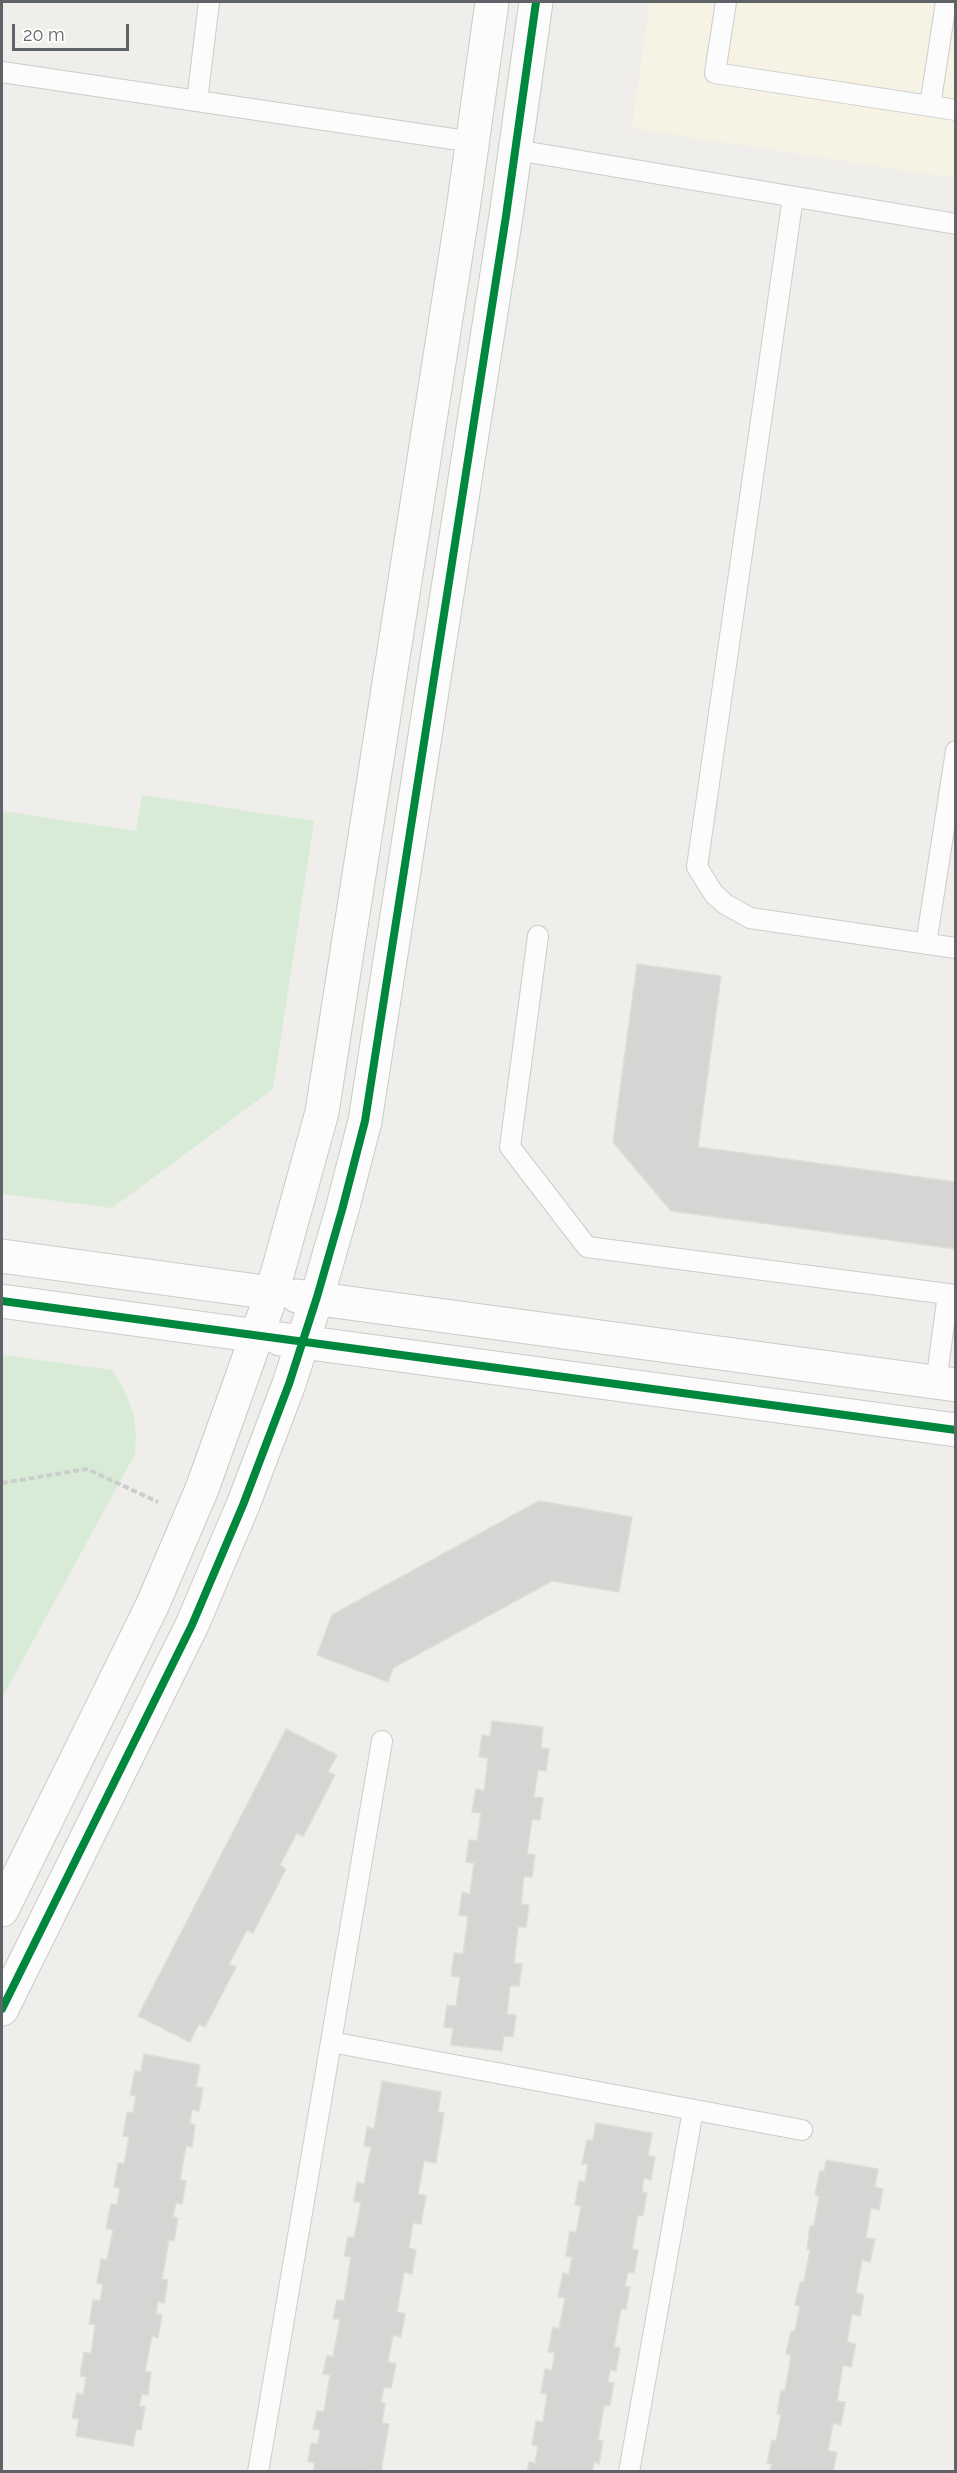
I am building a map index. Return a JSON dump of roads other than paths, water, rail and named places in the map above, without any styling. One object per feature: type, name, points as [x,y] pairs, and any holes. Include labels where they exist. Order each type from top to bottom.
[{"type":"street","points":[[2,1910],[152,1606],[190,1517],[258,1336],[322,1112],[492,2]]},
{"type":"street","points":[[2,2009],[192,1625],[243,1505],[289,1384],[317,1299],[365,1121],[516,150],[536,2]]},
{"type":"street","points":[[2,1256],[946,1384]]},
{"type":"street","points":[[2,1301],[956,1430]]},
{"type":"lane","points":[[197,101],[209,2]]},
{"type":"lane","points":[[726,2],[715,73],[956,110]]},
{"type":"lane","points":[[930,106],[946,2]]},
{"type":"lane","points":[[2,72],[472,141]]},
{"type":"lane","points":[[516,150],[956,224]]},
{"type":"lane","points":[[793,197],[697,867],[714,894],[724,904],[750,918],[956,948]]},
{"type":"lane","points":[[926,944],[956,751]]},
{"type":"lane","points":[[538,936],[510,1147],[587,1247],[952,1295],[946,1384]]},
{"type":"lane","points":[[258,2472],[382,1741]]},
{"type":"lane","points":[[331,2042],[802,2130]]},
{"type":"lane","points":[[629,2472],[693,2110]]}]
